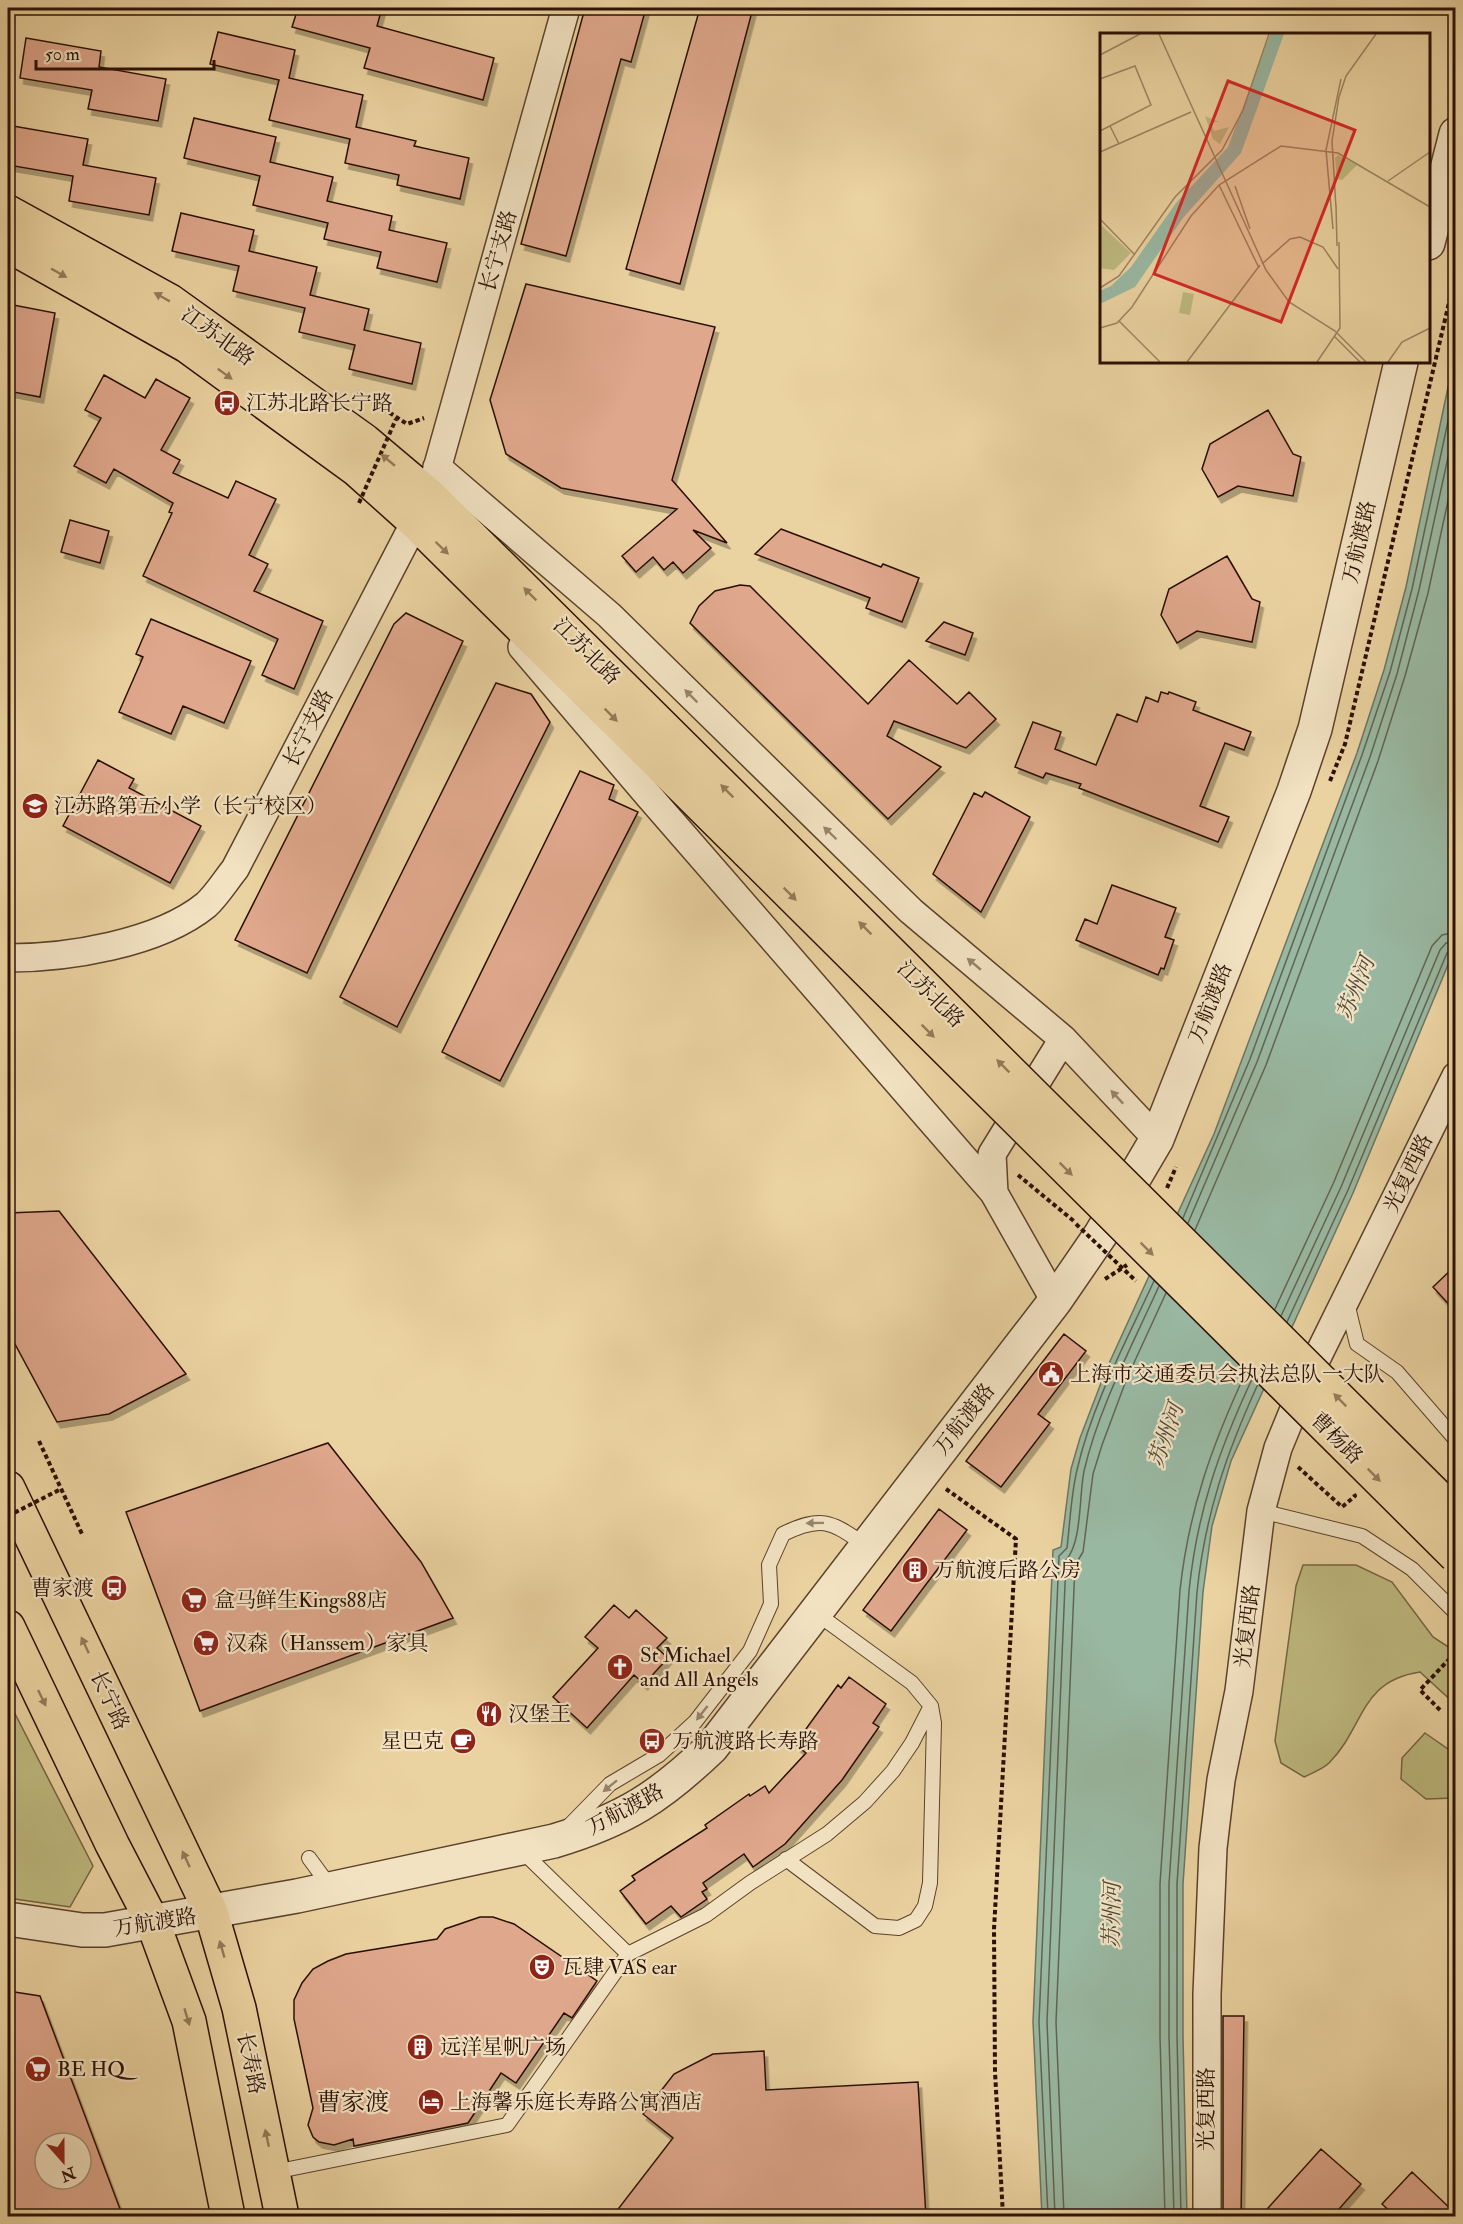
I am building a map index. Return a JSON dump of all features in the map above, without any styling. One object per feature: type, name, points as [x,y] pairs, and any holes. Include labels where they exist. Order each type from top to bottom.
[{"type":"main road","name":"江苏北路","points":[[8,213],[170,301],[365,441],[427,495],[759,842],[1097,1179]]},
{"type":"main road","name":"江苏北路","points":[[8,245],[187,346],[357,470],[427,495]]},
{"type":"main road","name":"曹杨路","points":[[1097,1179],[1455,1515]]},
{"type":"main road","name":"曹杨路","points":[[1097,1179],[1455,1556]]},
{"type":"main road","name":"长宁路","points":[[8,1488],[211,1912]]},
{"type":"main road","points":[[8,1627],[112,1844],[153,1923],[189,2021],[228,2217]]},
{"type":"main road","name":"长寿路","points":[[211,1912],[239,2008],[282,2217]]},
{"type":"street","name":"长宁支路","points":[[8,958],[44,958],[92,950],[144,936],[174,923],[206,904],[235,869],[427,495],[566,8]]},
{"type":"street","points":[[1430,235],[1455,134]]},
{"type":"street","name":"万航渡路","points":[[8,1919],[82,1930],[105,1930],[211,1912],[554,1841],[590,1830],[656,1797],[712,1748],[1055,1301],[1101,1234],[1157,1139],[1294,791],[1315,729],[1401,363]]},
{"type":"street","points":[[427,495],[609,615],[911,910],[1063,1039],[1157,1139]]},
{"type":"street","points":[[479,596],[656,804],[994,1193],[1055,1301]]},
{"type":"street","points":[[994,1193],[992,1154],[1063,1039]]},
{"type":"street","name":"光复西路","points":[[1207,2217],[1207,1994],[1213,1848],[1221,1780],[1239,1691],[1261,1511],[1278,1448],[1306,1380],[1455,1076]]},
{"type":"lane","points":[[1345,1297],[1357,1344],[1397,1372],[1455,1440]]},
{"type":"lane","points":[[1261,1511],[1362,1536],[1412,1569],[1455,1612]]},
{"type":"lane","points":[[554,1841],[610,1785],[659,1755],[695,1722],[750,1652],[771,1604],[769,1565],[783,1534],[804,1524],[831,1523],[867,1546]]},
{"type":"lane","points":[[786,1859],[875,1926],[899,1928],[915,1920],[925,1906],[930,1883],[933,1723],[931,1706],[912,1683],[816,1613]]},
{"type":"lane","points":[[274,2172],[507,2125],[628,1954],[706,1915],[786,1859],[827,1834],[865,1802],[906,1752],[931,1706]]},
{"type":"lane","points":[[520,1849],[628,1954]]},
{"type":"lane","points":[[309,1858],[331,1888]]},
{"type":"path","points":[[358,392],[396,419],[407,424],[420,421],[429,414]]},
{"type":"path","points":[[359,503],[396,419]]},
{"type":"path","points":[[992,1154],[1076,1224]]},
{"type":"path","points":[[39,1441],[82,1534]]},
{"type":"path","points":[[1278,1448],[1342,1507],[1355,1496],[1347,1487]]},
{"type":"path","points":[[923,1472],[1016,1539],[994,1929],[995,2073],[1003,2217]]},
{"type":"path","points":[[8,1516],[61,1489]]},
{"type":"path","points":[[1440,1710],[1420,1690],[1455,1652]]},
{"type":"shaded area","points":[[1303,1565],[1356,1565],[1392,1582],[1433,1637],[1456,1652],[1455,1704],[1420,1672],[1400,1677],[1385,1685],[1374,1695],[1341,1749],[1329,1763],[1304,1777],[1281,1763],[1275,1741],[1296,1586]]},
{"type":"shaded area","points":[[8,1700],[93,1866],[70,1907],[8,1898]]},
{"type":"shaded area","points":[[1425,1733],[1455,1754],[1455,1798],[1426,1799],[1401,1779],[1402,1758]]},
{"type":"water","name":"苏州河","points":[[1455,354],[1455,948],[1353,1193],[1231,1461],[1212,1526],[1203,1592],[1183,1884],[1183,2036],[1187,2216],[1042,2216],[1033,2022],[1053,1550],[1061,1547],[1071,1469],[1080,1438],[1106,1370],[1214,1134],[1357,753],[1384,670],[1406,587]]},
{"type":"building","points":[[298,8],[382,8],[377,26],[494,58],[483,100],[364,68],[370,48],[292,27]]},
{"type":"building","points":[[585,8],[646,8],[631,62],[621,59],[566,256],[521,244]]},
{"type":"building","points":[[700,8],[753,8],[680,284],[626,269]]},
{"type":"building","points":[[218,32],[295,50],[289,78],[363,95],[356,127],[416,141],[414,146],[469,158],[460,199],[397,185],[399,175],[345,163],[350,139],[269,120],[279,80],[210,64]]},
{"type":"building","points":[[26,38],[101,51],[99,67],[166,79],[158,121],[88,109],[92,90],[20,78]]},
{"type":"building","points":[[194,118],[276,137],[270,162],[333,177],[327,201],[392,216],[389,230],[447,243],[437,282],[377,268],[381,252],[324,239],[328,223],[253,205],[260,176],[184,158]]},
{"type":"building","points":[[13,126],[88,139],[83,165],[156,178],[149,215],[69,201],[73,176],[8,165]]},
{"type":"building","points":[[181,213],[254,230],[249,251],[317,267],[310,295],[369,309],[364,330],[421,343],[412,384],[349,369],[355,345],[299,332],[305,308],[233,291],[239,266],[172,251]]},
{"type":"building","points":[[526,284],[715,327],[672,480],[727,543],[693,530],[711,548],[683,573],[673,562],[664,570],[653,557],[636,572],[622,556],[677,509],[561,488],[506,454],[490,400]]},
{"type":"building","points":[[8,304],[55,313],[40,397],[8,391]]},
{"type":"building","points":[[104,375],[145,398],[156,379],[190,398],[161,450],[180,460],[173,473],[228,498],[236,481],[276,499],[249,555],[268,564],[254,591],[323,621],[294,689],[262,675],[278,639],[143,576],[172,513],[169,512],[173,503],[114,469],[106,483],[74,466],[101,418],[85,410]]},
{"type":"building","points":[[1268,410],[1293,454],[1301,457],[1293,496],[1238,486],[1218,497],[1202,469],[1210,444]]},
{"type":"building","points":[[70,520],[109,531],[100,563],[61,552]]},
{"type":"building","points":[[781,529],[881,567],[883,564],[919,578],[902,622],[866,608],[870,598],[755,554]]},
{"type":"building","points":[[1227,556],[1252,599],[1260,602],[1252,642],[1197,631],[1177,643],[1161,615],[1169,589]]},
{"type":"building","points":[[740,585],[750,586],[868,704],[909,660],[957,704],[969,692],[996,719],[966,748],[894,721],[887,736],[941,767],[888,819],[690,623],[699,606],[715,591]]},
{"type":"building","points":[[406,613],[463,641],[307,973],[235,940],[394,624]]},
{"type":"building","points":[[151,619],[251,661],[224,723],[183,706],[171,734],[119,712],[143,657],[136,654]]},
{"type":"building","points":[[944,622],[973,633],[965,655],[926,641]]},
{"type":"building","points":[[496,683],[531,694],[550,722],[397,1027],[340,997]]},
{"type":"building","points":[[1161,692],[1168,694],[1169,692],[1196,702],[1193,710],[1251,732],[1244,750],[1225,743],[1200,806],[1229,817],[1218,842],[1079,788],[1081,784],[1046,773],[1043,778],[1015,767],[1033,722],[1061,732],[1055,749],[1096,765],[1117,714],[1137,722],[1146,697],[1158,702]]},
{"type":"building","points":[[98,760],[134,779],[129,788],[201,826],[170,883],[63,826]]},
{"type":"building","points":[[580,771],[614,785],[609,799],[638,812],[500,1081],[442,1052]]},
{"type":"building","points":[[985,792],[1030,817],[981,912],[933,874],[974,793],[982,797]]},
{"type":"building","points":[[1112,885],[1176,908],[1165,937],[1174,940],[1164,969],[1161,968],[1158,975],[1076,940],[1085,919],[1097,924]]},
{"type":"building","points":[[59,1211],[186,1374],[109,1414],[57,1422],[8,1331],[8,1213]]},
{"type":"building","points":[[1455,1266],[1455,1311],[1433,1287]]},
{"type":"building","points":[[1064,1334],[1086,1351],[1038,1414],[1050,1423],[1001,1487],[966,1461]]},
{"type":"building","points":[[328,1443],[421,1562],[453,1618],[200,1711],[126,1512]]},
{"type":"building","name":"万航渡后路公房","points":[[939,1509],[967,1530],[891,1631],[863,1610]]},
{"type":"building","name":"St Michael and All Angels","points":[[614,1605],[629,1618],[636,1610],[667,1638],[657,1648],[668,1658],[644,1684],[634,1675],[587,1728],[553,1697],[598,1648],[585,1637]]},
{"type":"building","points":[[849,1677],[886,1704],[873,1723],[879,1727],[842,1780],[785,1844],[753,1867],[744,1854],[703,1883],[707,1889],[702,1892],[707,1899],[681,1917],[671,1906],[646,1924],[620,1891],[635,1880],[632,1876],[707,1828],[705,1825],[749,1794],[750,1796],[765,1786],[769,1793],[806,1753],[797,1746],[806,1735],[803,1733],[838,1685],[841,1688]]},
{"type":"building","name":"远洋星帆广场","points":[[480,1917],[493,1917],[514,1924],[597,1981],[572,2018],[564,2013],[516,2083],[501,2073],[468,2123],[354,2146],[353,2139],[334,2145],[319,2142],[313,2137],[308,2125],[313,2108],[294,2019],[294,2000],[302,1983],[313,1969],[346,1954],[437,1939],[445,1929]]},
{"type":"building","name":"BE HQ","points":[[8,1991],[40,1996],[91,2131],[33,2131],[33,2191],[93,2191],[93,2137],[123,2217],[8,2217]]},
{"type":"building","points":[[1223,2016],[1244,2016],[1241,2217],[1223,2217]]},
{"type":"building","points":[[764,2051],[766,2090],[918,2082],[926,2217],[612,2217],[673,2138],[643,2114],[674,2074],[713,2054]]},
{"type":"building","points":[[1321,2149],[1361,2184],[1332,2217],[1260,2217]]},
{"type":"building","points":[[1412,2172],[1455,2213],[1455,2217],[1396,2217],[1382,2204]]},
{"type":"place","name":"江苏北路长宁路","points":[[227,403]]},
{"type":"place","name":"江苏路第五小学（长宁校区）","points":[[35,806]]},
{"type":"place","name":"上海市交通委员会执法总队一大队","points":[[1051,1374]]},
{"type":"place","name":"万航渡后路公房","points":[[915,1570]]},
{"type":"place","name":"曹家渡","points":[[114,1588]]},
{"type":"place","name":"盒马鲜生Kings88店","points":[[194,1600]]},
{"type":"place","name":"汉森（Hanssem）家具","points":[[206,1643]]},
{"type":"place","name":"St Michael and All Angels","points":[[620,1667]]},
{"type":"place","name":"汉堡王","points":[[489,1714]]},
{"type":"place","name":"星巴克","points":[[463,1741]]},
{"type":"place","name":"万航渡路长寿路","points":[[652,1741]]},
{"type":"place","name":"瓦肆 VAS ear","points":[[542,1967]]},
{"type":"place","name":"远洋星帆广场","points":[[420,2047]]},
{"type":"place","name":"BE HQ","points":[[38,2069]]},
{"type":"place","name":"上海馨乐庭长寿路公寓酒店","points":[[431,2102]]},
{"type":"district","name":"曹家渡","points":[[353,2102]]}]
